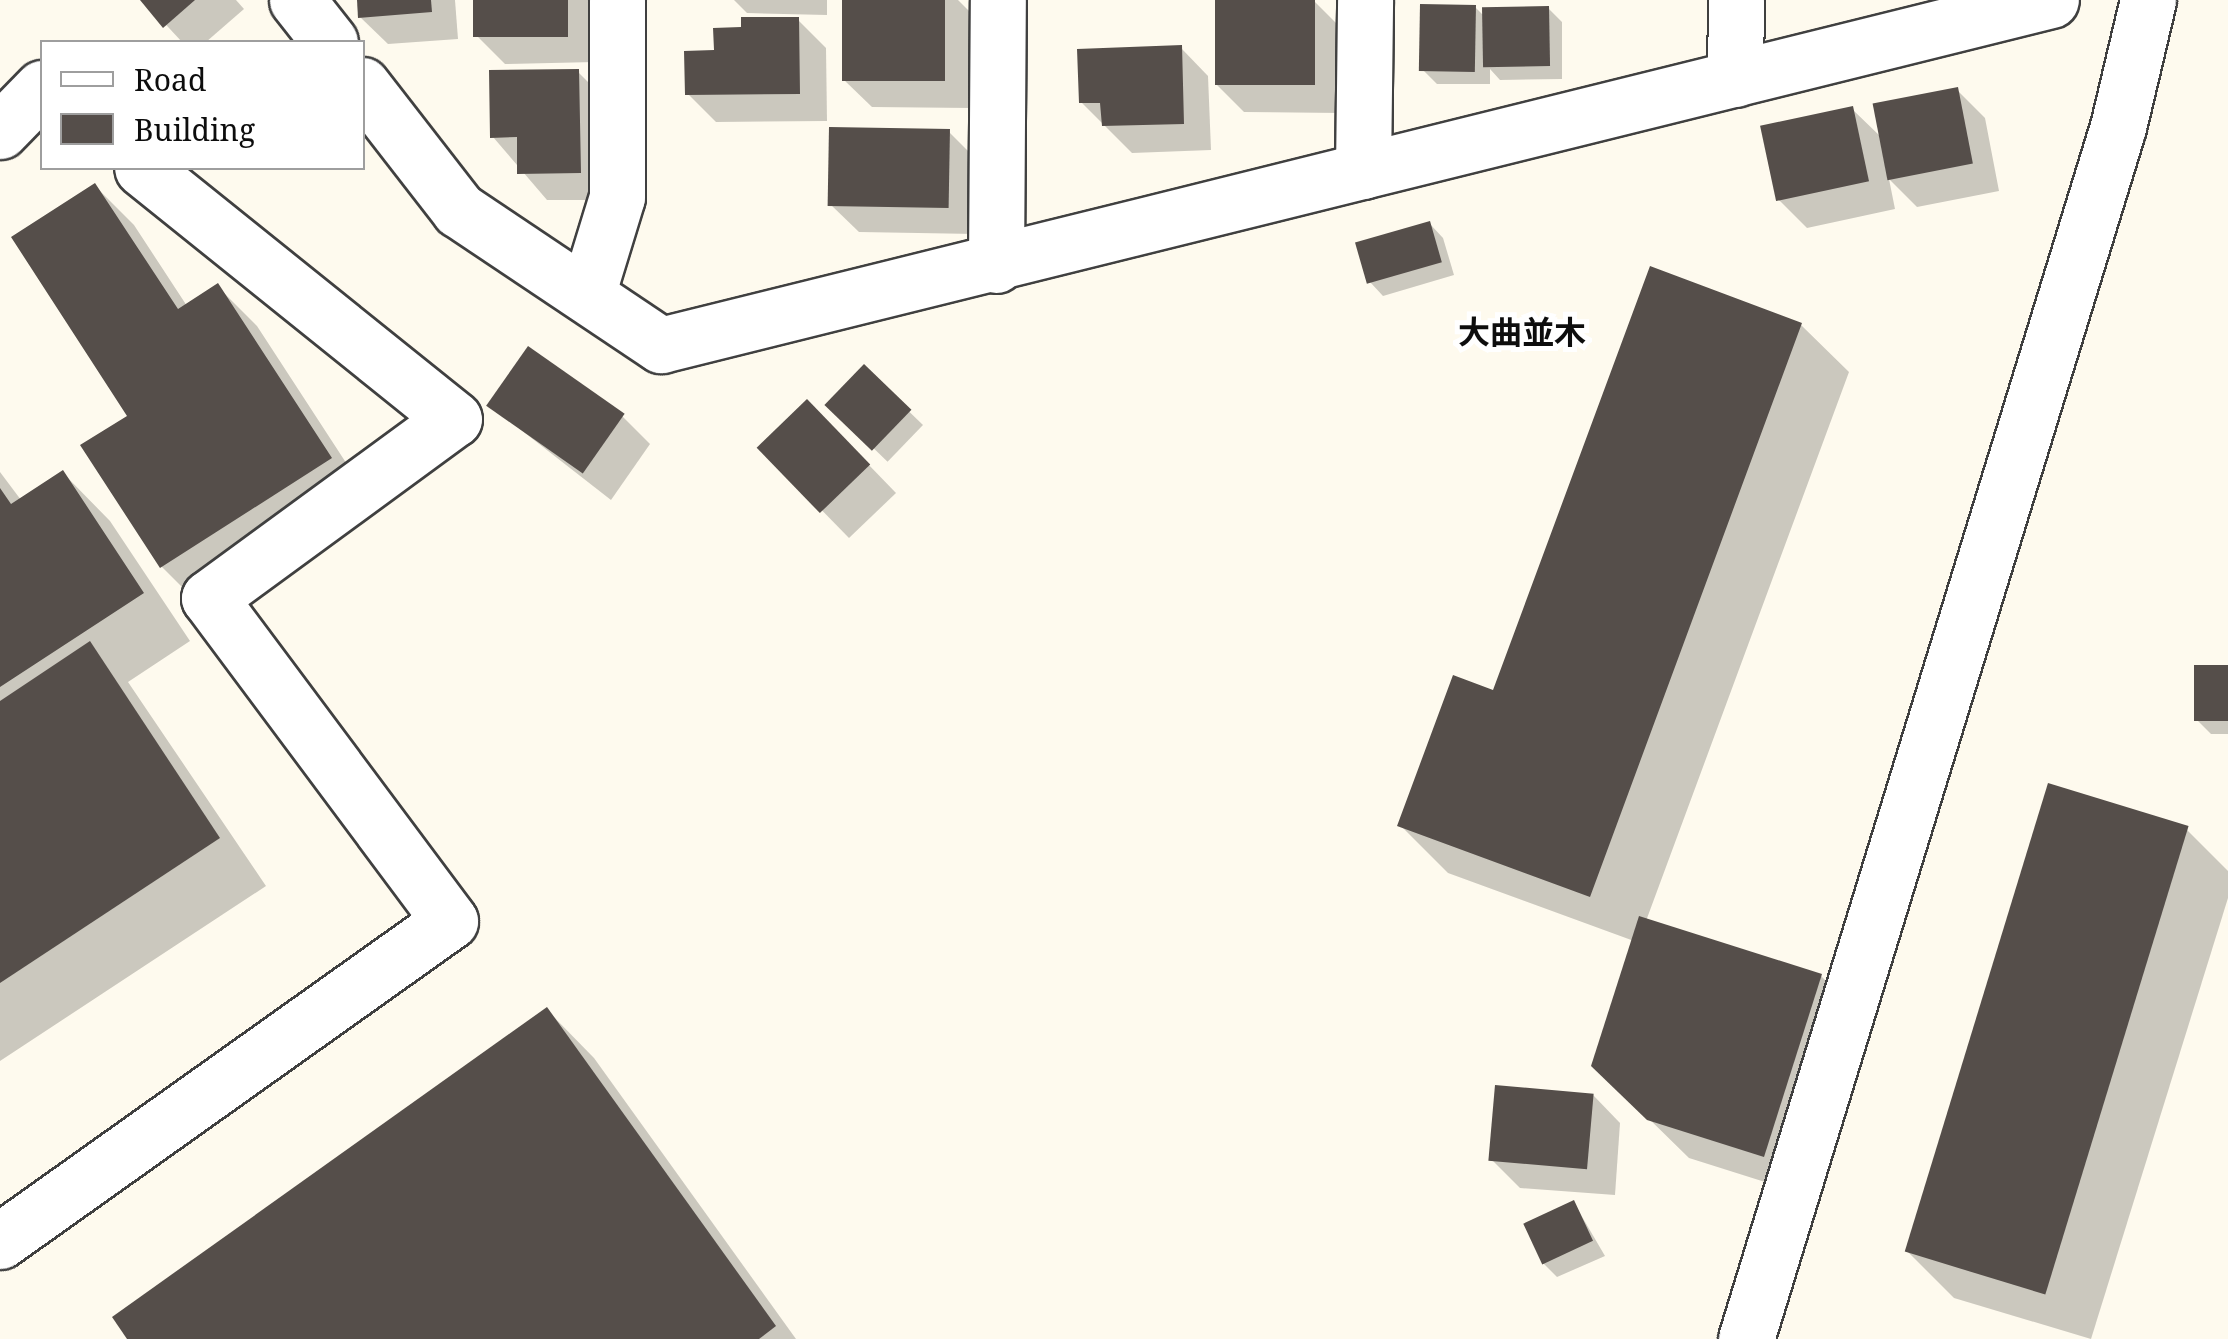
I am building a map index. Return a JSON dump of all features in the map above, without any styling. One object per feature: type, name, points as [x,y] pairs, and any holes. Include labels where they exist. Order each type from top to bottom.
[{"type":"street","points":[[298,0],[328,40]]},
{"type":"street","points":[[587,295],[617,197],[618,0]]},
{"type":"street","points":[[996,264],[998,0]]},
{"type":"street","points":[[1362,172],[1364,0]]},
{"type":"street","points":[[1735,78],[1736,0]]},
{"type":"street","points":[[365,89],[459,210],[662,345],[2052,0]]},
{"type":"street","points":[[1746,1339],[2118,127],[2148,0]]},
{"type":"street","points":[[0,132],[40,90]]},
{"type":"street","points":[[0,1241],[450,921],[209,598],[454,419],[144,170]]},
{"type":"building","points":[[140,0],[195,0],[163,28]]},
{"type":"building","points":[[357,0],[431,0],[432,12],[358,18]]},
{"type":"building","points":[[473,0],[568,0],[568,37],[473,37]]},
{"type":"building","points":[[842,0],[945,0],[945,81],[842,81]]},
{"type":"building","points":[[1215,0],[1315,0],[1315,85],[1215,85]]},
{"type":"building","points":[[1420,4],[1476,5],[1475,72],[1419,71]]},
{"type":"building","points":[[1549,6],[1550,66],[1483,67],[1482,7]]},
{"type":"building","points":[[741,17],[799,17],[800,94],[685,95],[684,51],[714,50],[713,28],[741,27]]},
{"type":"building","points":[[1182,45],[1184,124],[1102,126],[1100,103],[1079,103],[1077,49]]},
{"type":"building","points":[[579,69],[581,173],[517,174],[517,137],[490,138],[489,70]]},
{"type":"building","points":[[1958,87],[1973,164],[1887,180],[1873,104]]},
{"type":"building","points":[[1853,106],[1869,181],[1776,201],[1760,126]]},
{"type":"building","points":[[829,127],[950,129],[949,208],[828,206]]},
{"type":"building","points":[[95,183],[178,309],[218,283],[332,458],[160,568],[80,445],[127,416],[11,237]]},
{"type":"building","points":[[1430,221],[1442,262],[1367,284],[1355,242]]},
{"type":"building","points":[[1650,266],[1802,323],[1590,897],[1397,826],[1453,675],[1493,690]]},
{"type":"building","points":[[528,346],[625,414],[583,473],[486,406]]},
{"type":"building","points":[[864,364],[911,410],[872,451],[824,405]]},
{"type":"building","points":[[807,399],[870,464],[820,513],[757,448]]},
{"type":"building","points":[[63,470],[144,593],[0,687],[0,488],[11,504]]},
{"type":"building","points":[[90,641],[220,838],[0,983],[0,701]]},
{"type":"building","points":[[2194,665],[2228,665],[2228,721],[2194,721]]},
{"type":"building","points":[[2048,783],[2189,826],[2045,1295],[1905,1252]]},
{"type":"building","points":[[1639,916],[1822,974],[1764,1157],[1647,1120],[1591,1066]]},
{"type":"building","points":[[547,1007],[776,1326],[759,1339],[127,1339],[112,1317]]},
{"type":"building","points":[[1495,1085],[1594,1094],[1587,1169],[1488,1161]]},
{"type":"building","points":[[1574,1200],[1593,1241],[1542,1264],[1523,1224]]},
{"type":"district","name":"大曲並木","points":[[1522,332]]}]
